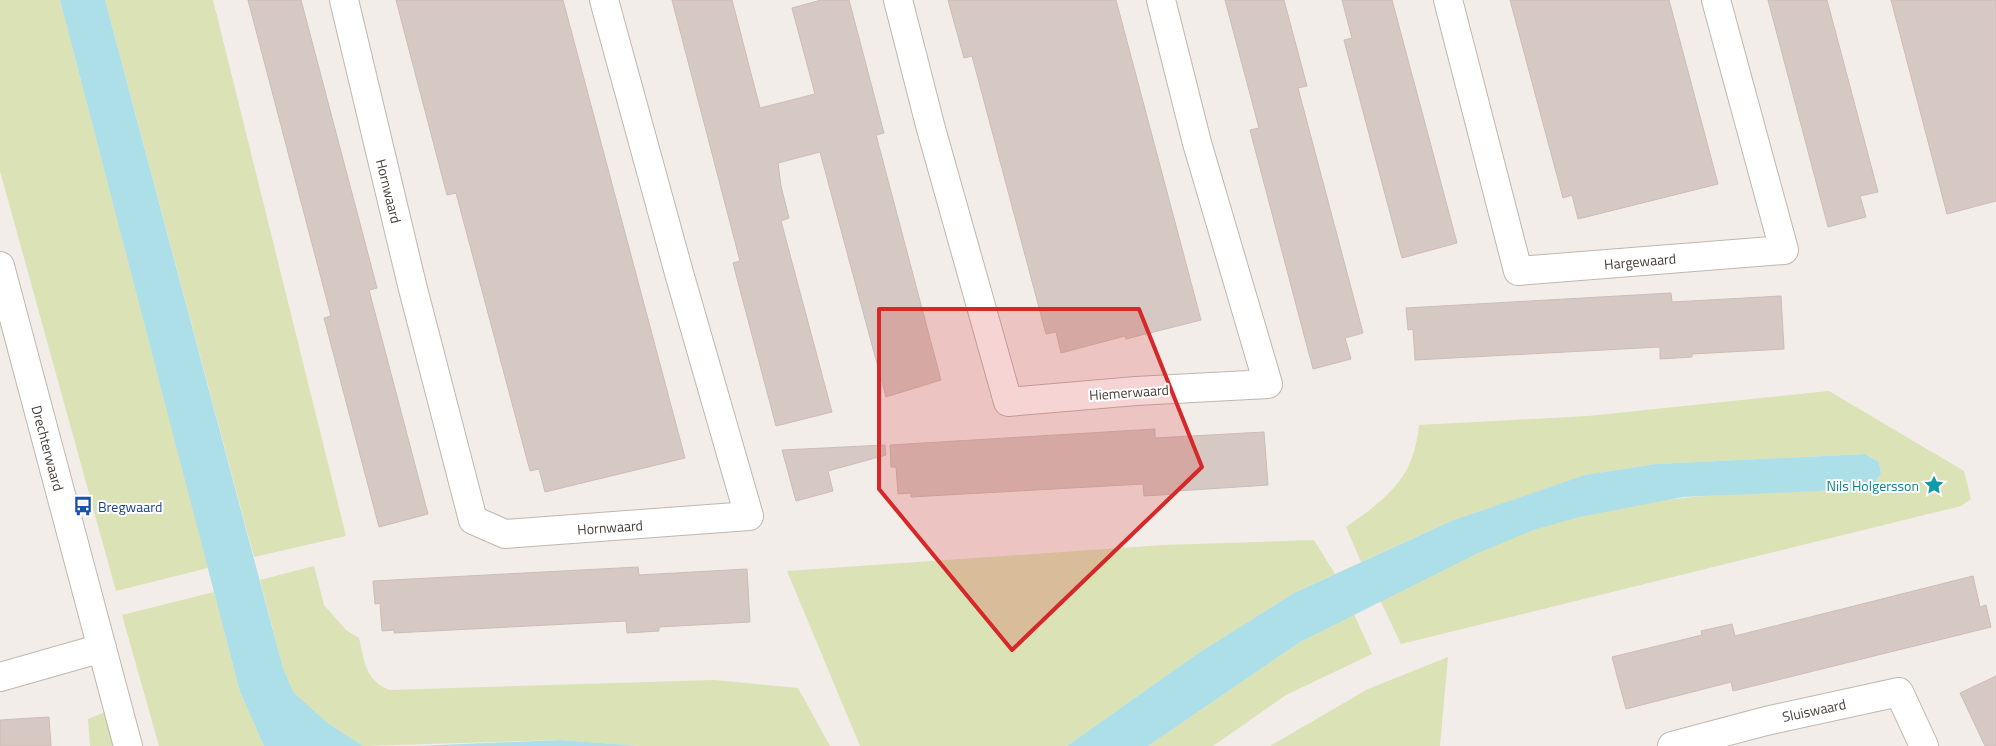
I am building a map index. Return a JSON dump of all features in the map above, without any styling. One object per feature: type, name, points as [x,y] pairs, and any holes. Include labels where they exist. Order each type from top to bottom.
[{"type":"street","name":"Hornwaard","points":[[344,0],[412,285],[473,520],[505,534],[749,516],[604,0]]},
{"type":"street","name":"Hiemerwaard","points":[[898,0],[932,134],[1008,402],[1136,391],[1268,384],[1195,134],[1161,0]]},
{"type":"street","name":"Hargewaard","points":[[1448,0],[1518,271],[1784,250],[1716,0]]},
{"type":"street","name":"Drechterwaard","points":[[0,266],[128,746]]},
{"type":"street","points":[[0,677],[102,648]]},
{"type":"street","name":"Sluiswaard","points":[[1672,746],[1766,720],[1899,692],[1924,746]]},
{"type":"highlighted area","points":[[879,309],[1139,309],[1202,467],[1012,650],[879,489]]},
{"type":"green space","points":[[0,0],[60,0],[208,568],[116,591],[0,171]]},
{"type":"green space","points":[[105,0],[213,0],[346,536],[254,557]]},
{"type":"green space","points":[[1829,391],[1964,471],[1971,499],[1961,506],[1401,644],[1380,600],[1513,537],[1572,518],[1612,508],[1654,502],[1737,494],[1862,489],[1876,482],[1881,473],[1879,462],[1865,454],[1656,464],[1586,475],[1451,521],[1361,562],[1346,527],[1386,496],[1405,473],[1416,444],[1419,425],[1588,416]]},
{"type":"green space","points":[[1314,540],[1335,574],[1294,593],[1197,654],[1067,746],[860,746],[787,571],[1163,545]]},
{"type":"green space","points":[[314,566],[324,605],[346,630],[359,638],[367,669],[371,676],[376,682],[390,690],[714,680],[798,688],[830,746],[640,746],[561,740],[363,746],[325,721],[292,692],[283,668],[260,580]]},
{"type":"green space","points":[[214,592],[240,692],[264,746],[159,746],[122,615]]},
{"type":"green space","points":[[1354,614],[1372,654],[1286,695],[1213,746],[1148,746],[1300,642]]},
{"type":"green space","points":[[1448,657],[1440,746],[1270,746],[1368,689]]},
{"type":"green space","points":[[108,711],[117,746],[90,746],[88,719]]},
{"type":"water","points":[[60,0],[105,0],[283,668],[293,692],[325,721],[363,746],[264,746],[240,692]]},
{"type":"water","points":[[1865,454],[1879,462],[1881,473],[1876,482],[1862,489],[1683,497],[1579,517],[1533,530],[1478,553],[1300,642],[1148,746],[1067,746],[1197,654],[1294,593],[1451,521],[1585,475],[1656,464]]},
{"type":"water","points":[[561,740],[640,746],[416,746]]},
{"type":"building","points":[[248,0],[301,0],[377,288],[369,290],[428,514],[379,527],[324,318],[331,316]]},
{"type":"building","points":[[396,0],[563,0],[685,458],[545,492],[539,469],[530,471],[456,193],[447,195]]},
{"type":"building","points":[[672,0],[732,0],[760,108],[815,94],[792,8],[821,0],[849,0],[884,133],[876,135],[941,380],[886,397],[820,152],[778,163],[781,186],[789,218],[781,221],[832,412],[776,426],[733,263],[740,261]]},
{"type":"building","points":[[948,0],[1116,0],[1201,320],[1126,339],[1125,336],[1061,353],[1056,332],[1046,334],[972,56],[964,58]]},
{"type":"building","points":[[1225,0],[1284,0],[1307,86],[1298,88],[1363,333],[1345,338],[1351,359],[1313,369],[1250,130],[1259,128]]},
{"type":"building","points":[[1342,0],[1392,0],[1457,243],[1402,258],[1344,40],[1352,38]]},
{"type":"building","points":[[1510,0],[1669,0],[1718,184],[1578,219],[1572,195],[1563,198]]},
{"type":"building","points":[[1768,0],[1827,0],[1878,192],[1860,196],[1866,217],[1828,227]]},
{"type":"building","points":[[1891,0],[1996,0],[1996,201],[1947,214]]},
{"type":"building","points":[[1671,293],[1672,302],[1781,296],[1784,349],[1692,354],[1692,357],[1660,359],[1660,347],[1415,360],[1413,329],[1408,330],[1406,308]]},
{"type":"building","points":[[1155,429],[1155,438],[1264,432],[1268,485],[1176,491],[1176,494],[1144,496],[1143,484],[911,497],[911,493],[898,494],[896,467],[891,467],[890,445]]},
{"type":"building","points":[[885,445],[886,455],[828,471],[833,491],[796,501],[782,450]]},
{"type":"building","points":[[638,567],[639,575],[747,569],[750,622],[659,627],[659,631],[627,633],[626,621],[394,633],[394,630],[382,631],[380,603],[375,604],[373,581]]},
{"type":"building","points":[[1973,576],[1980,607],[1986,605],[1991,627],[1733,691],[1731,682],[1626,709],[1612,657],[1702,635],[1701,631],[1732,624],[1735,636]]},
{"type":"building","points":[[1996,676],[1996,746],[1985,746],[1960,693]]},
{"type":"building","points":[[49,717],[51,746],[0,746],[0,720]]},
{"type":"place","name":"Nils Holgersson","points":[[1934,485]]},
{"type":"place","name":"Bregwaard","points":[[83,506]]}]
